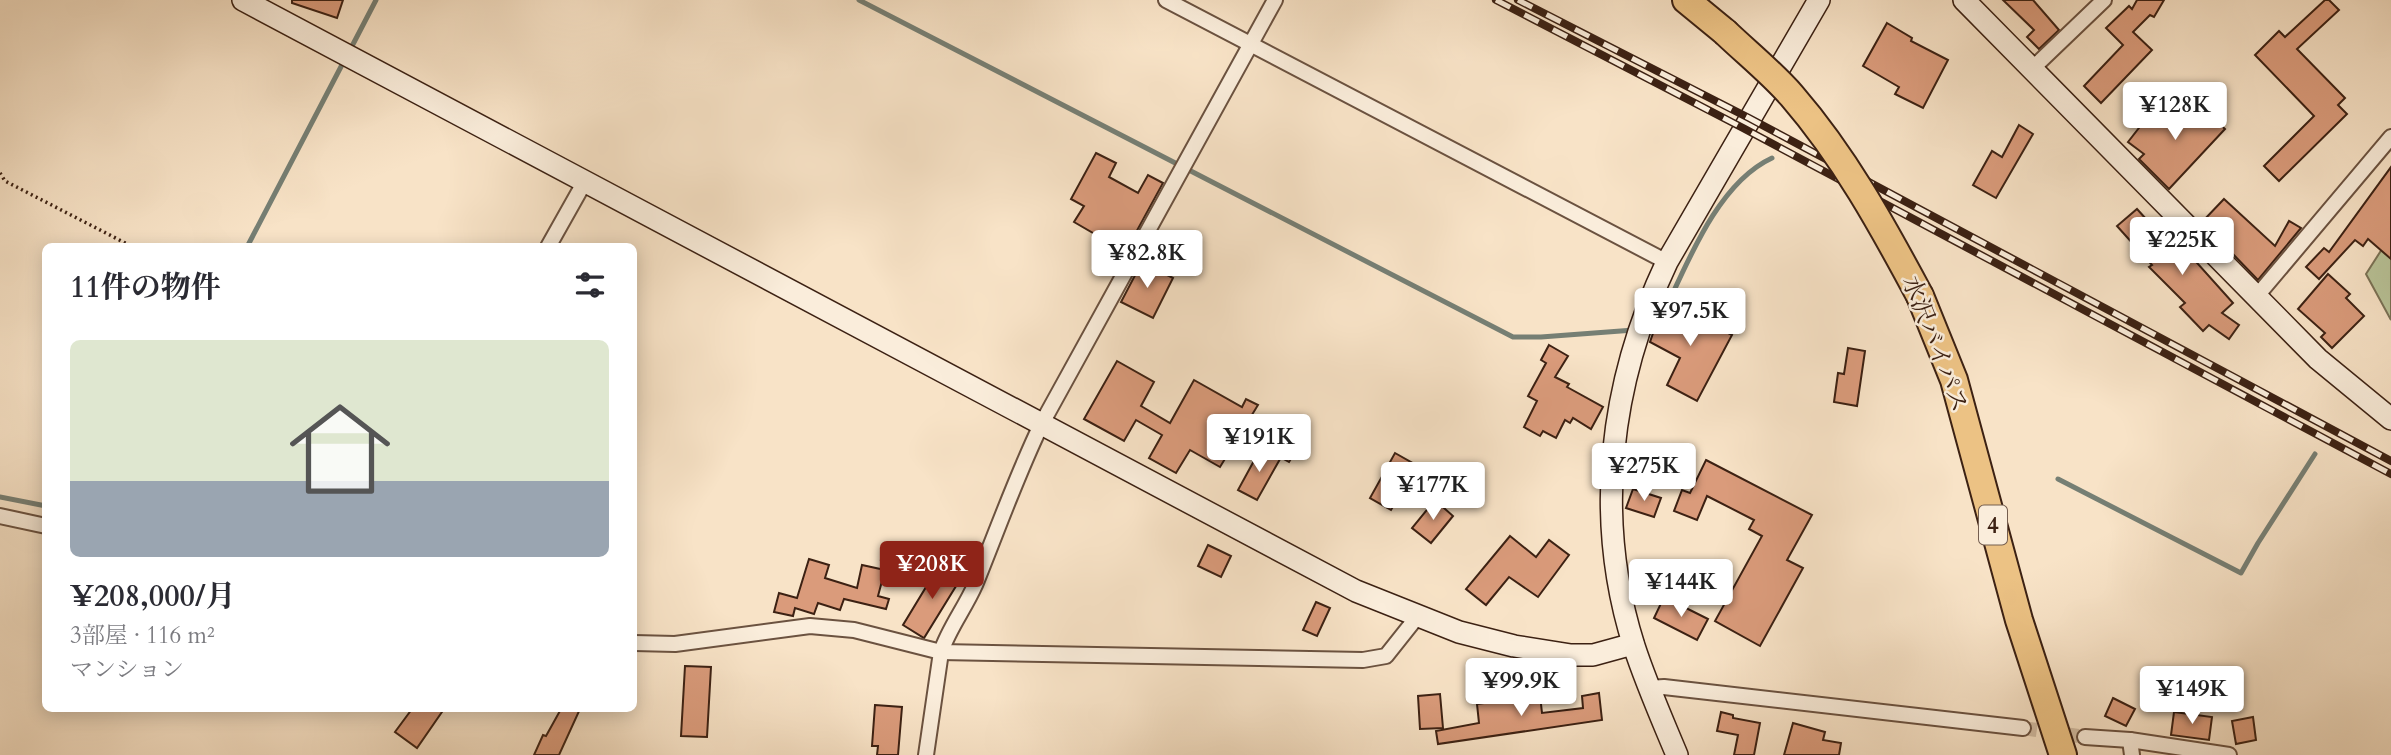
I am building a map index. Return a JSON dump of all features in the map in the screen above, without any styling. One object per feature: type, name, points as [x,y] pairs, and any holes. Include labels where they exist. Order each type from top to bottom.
[{"type":"highway","name":"水沢バイパス","points":[[1686,0],[1725,32],[1790,94],[1837,153],[1880,221],[1920,296],[1954,380],[2019,620],[2063,755]]},
{"type":"street","points":[[243,0],[1356,591],[1459,632],[1514,646],[1571,655],[1593,655],[1633,644]]},
{"type":"street","points":[[1166,0],[1667,262]]},
{"type":"street","points":[[926,755],[941,652],[946,636],[974,587],[1024,459],[1275,0]]},
{"type":"street","points":[[1677,755],[1648,688],[1633,644],[1615,563],[1612,466],[1623,385],[1636,335],[1667,262],[1819,0]]},
{"type":"street","points":[[1964,0],[2318,359],[2391,419]]},
{"type":"street","points":[[2032,69],[2104,0]]},
{"type":"street","points":[[2256,297],[2391,137]]},
{"type":"street","points":[[550,243],[584,183]]},
{"type":"street","points":[[0,516],[42,525]]},
{"type":"street","points":[[637,642],[675,644],[810,626],[854,630],[941,652],[1363,660],[1386,656],[1417,617]]},
{"type":"street","points":[[1648,688],[1664,687],[2023,728]]},
{"type":"street","points":[[2085,737],[2131,748],[2229,755]]},
{"type":"path","points":[[0,173],[5,181],[125,243]]},
{"type":"green space","points":[[2391,235],[2391,320],[2366,274]]},
{"type":"building","points":[[292,0],[343,0],[337,18],[292,3]]},
{"type":"building","points":[[2003,0],[2033,0],[2059,30],[2039,49],[2027,37],[2034,30]]},
{"type":"building","points":[[2137,0],[2164,0],[2154,17],[2150,15],[2133,32],[2152,50],[2101,103],[2084,86],[2123,45],[2106,28],[2129,6],[2132,9]]},
{"type":"building","points":[[2325,0],[2329,0],[2339,10],[2297,49],[2345,98],[2338,105],[2347,114],[2279,181],[2264,166],[2314,116],[2255,55],[2279,31],[2285,37]]},
{"type":"building","points":[[1887,23],[1912,38],[1911,41],[1948,60],[1923,108],[1895,94],[1899,87],[1863,66]]},
{"type":"building","points":[[2195,101],[2225,129],[2169,189],[2139,159],[2144,154],[2128,142],[2153,110],[2172,125]]},
{"type":"building","points":[[2019,125],[2033,134],[1996,198],[1973,185],[1992,151],[2002,157]]},
{"type":"building","points":[[1096,153],[1116,163],[1109,177],[1138,193],[1148,175],[1163,183],[1122,258],[1095,243],[1098,236],[1074,222],[1084,206],[1071,199]]},
{"type":"building","points":[[2391,167],[2391,259],[2368,239],[2363,246],[2355,240],[2319,279],[2306,267],[2324,248],[2329,252]]},
{"type":"building","points":[[2224,199],[2275,246],[2289,221],[2301,228],[2258,280],[2202,222]]},
{"type":"building","points":[[2137,209],[2156,230],[2151,234],[2171,254],[2181,245],[2233,303],[2222,313],[2239,325],[2229,339],[2209,325],[2203,331],[2180,307],[2185,303],[2149,267],[2152,265],[2117,226]]},
{"type":"building","points":[[1142,262],[1173,278],[1153,318],[1121,302]]},
{"type":"building","points":[[2328,274],[2350,294],[2346,298],[2364,316],[2332,348],[2321,337],[2325,333],[2298,309]]},
{"type":"building","points":[[1667,301],[1732,335],[1697,401],[1667,385],[1680,358],[1650,342]]},
{"type":"building","points":[[1549,345],[1568,356],[1555,377],[1569,384],[1567,387],[1603,407],[1591,429],[1573,418],[1570,423],[1565,420],[1556,438],[1543,431],[1540,436],[1524,427],[1537,401],[1528,396],[1546,363],[1541,360]]},
{"type":"building","points":[[1848,348],[1865,351],[1857,406],[1834,402],[1838,373],[1844,374]]},
{"type":"building","points":[[1117,361],[1154,382],[1141,406],[1170,423],[1194,380],[1242,407],[1246,399],[1258,405],[1220,467],[1190,450],[1176,473],[1149,458],[1162,435],[1136,420],[1124,441],[1084,419]]},
{"type":"building","points":[[1280,440],[1297,449],[1289,462],[1273,453]]},
{"type":"building","points":[[1261,448],[1280,459],[1257,500],[1238,490]]},
{"type":"building","points":[[1395,453],[1416,465],[1391,510],[1370,498]]},
{"type":"building","points":[[1706,460],[1812,515],[1787,560],[1803,568],[1760,646],[1715,621],[1762,536],[1749,529],[1754,520],[1707,496],[1697,520],[1674,511],[1682,490],[1690,493]]},
{"type":"building","points":[[1633,489],[1661,498],[1654,517],[1626,508]]},
{"type":"building","points":[[1435,500],[1453,516],[1431,543],[1412,528]]},
{"type":"building","points":[[1510,536],[1536,557],[1549,540],[1569,555],[1538,597],[1509,577],[1486,605],[1466,589]]},
{"type":"building","points":[[1208,545],[1231,556],[1221,577],[1198,566]]},
{"type":"building","points":[[888,549],[899,556],[893,567],[881,560]]},
{"type":"building","points":[[809,559],[829,565],[825,578],[857,588],[862,565],[885,570],[878,596],[889,599],[886,609],[844,599],[840,610],[818,603],[814,614],[795,608],[793,616],[774,612],[779,593],[797,598]]},
{"type":"building","points":[[940,564],[961,578],[924,638],[903,625]]},
{"type":"building","points":[[1664,597],[1708,619],[1697,640],[1654,618]]},
{"type":"building","points":[[1316,602],[1330,608],[1317,636],[1303,630]]},
{"type":"building","points":[[685,666],[711,667],[707,737],[681,736]]},
{"type":"building","points":[[1599,693],[1602,720],[1438,744],[1436,731],[1479,723],[1477,704],[1540,695],[1542,713],[1583,708],[1582,696]]},
{"type":"building","points":[[1440,694],[1443,728],[1420,729],[1418,696]]},
{"type":"building","points":[[2113,698],[2135,709],[2126,726],[2105,716]]},
{"type":"building","points":[[875,705],[902,707],[898,755],[877,755],[878,746],[872,746]]},
{"type":"building","points":[[410,712],[442,712],[417,748],[395,732]]},
{"type":"building","points":[[559,712],[579,712],[559,755],[534,755],[543,735],[546,736]]},
{"type":"building","points":[[1721,712],[1733,715],[1733,718],[1760,723],[1754,755],[1734,755],[1738,735],[1717,731]]},
{"type":"building","points":[[2174,712],[2212,717],[2209,740],[2171,735]]},
{"type":"building","points":[[2253,717],[2256,740],[2236,744],[2232,721]]},
{"type":"building","points":[[1793,723],[1825,732],[1823,740],[1841,743],[1839,755],[1784,755]]},
{"type":"waterway","points":[[350,50],[376,0]]},
{"type":"waterway","points":[[859,0],[1513,337],[1634,330]]},
{"type":"waterway","points":[[249,243],[345,59]]},
{"type":"waterway","points":[[1667,306],[1697,244],[1722,202],[1754,169],[1772,158]]},
{"type":"waterway","points":[[2058,479],[2241,573],[2315,454]]},
{"type":"waterway","points":[[0,497],[42,505]]},
{"type":"tunnel","points":[[2023,728],[2085,737]]},
{"type":"railway","points":[[1496,0],[1743,128],[2391,474]]},
{"type":"railway","points":[[1518,0],[1749,118],[2391,461]]}]
